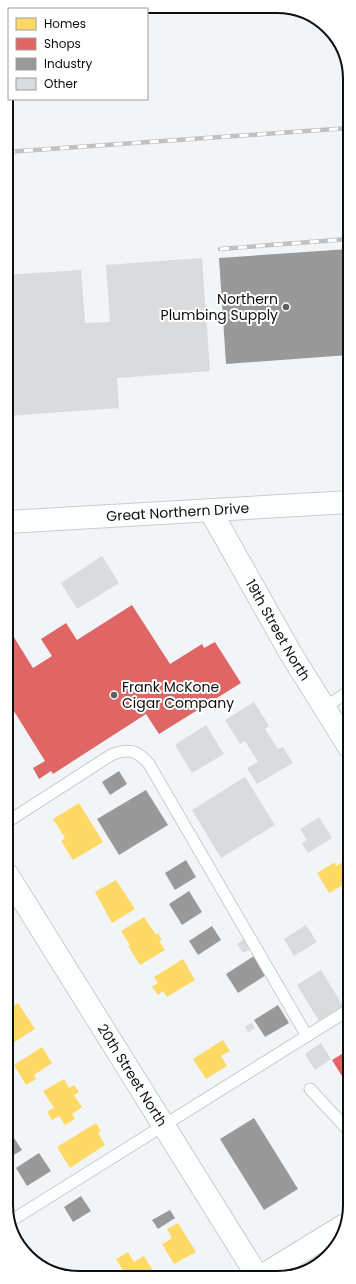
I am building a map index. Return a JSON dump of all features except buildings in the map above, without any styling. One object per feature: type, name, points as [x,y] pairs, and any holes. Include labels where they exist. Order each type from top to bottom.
[{"type":"street","name":"Great Northern Drive","points":[[13,522],[343,502]]},
{"type":"street","name":"19th Street North","points":[[210,510],[291,654],[343,738]]},
{"type":"street","name":"20th Street North","points":[[13,884],[255,1271]]},
{"type":"street","points":[[269,1271],[338,1229]]},
{"type":"lane","points":[[324,708],[343,694]]},
{"type":"lane","points":[[13,818],[111,755],[120,751],[130,751],[141,755],[149,764],[307,1036]]},
{"type":"lane","points":[[14,1219],[343,1013]]},
{"type":"lane","points":[[310,1088],[343,1124]]},
{"type":"railway","points":[[13,152],[343,128]]},
{"type":"railway","points":[[220,249],[343,239]]},
{"type":"place","name":"Northern Plumbing Supply","points":[[286,307]]},
{"type":"place","name":"Frank McKone Cigar Company","points":[[114,695]]}]
